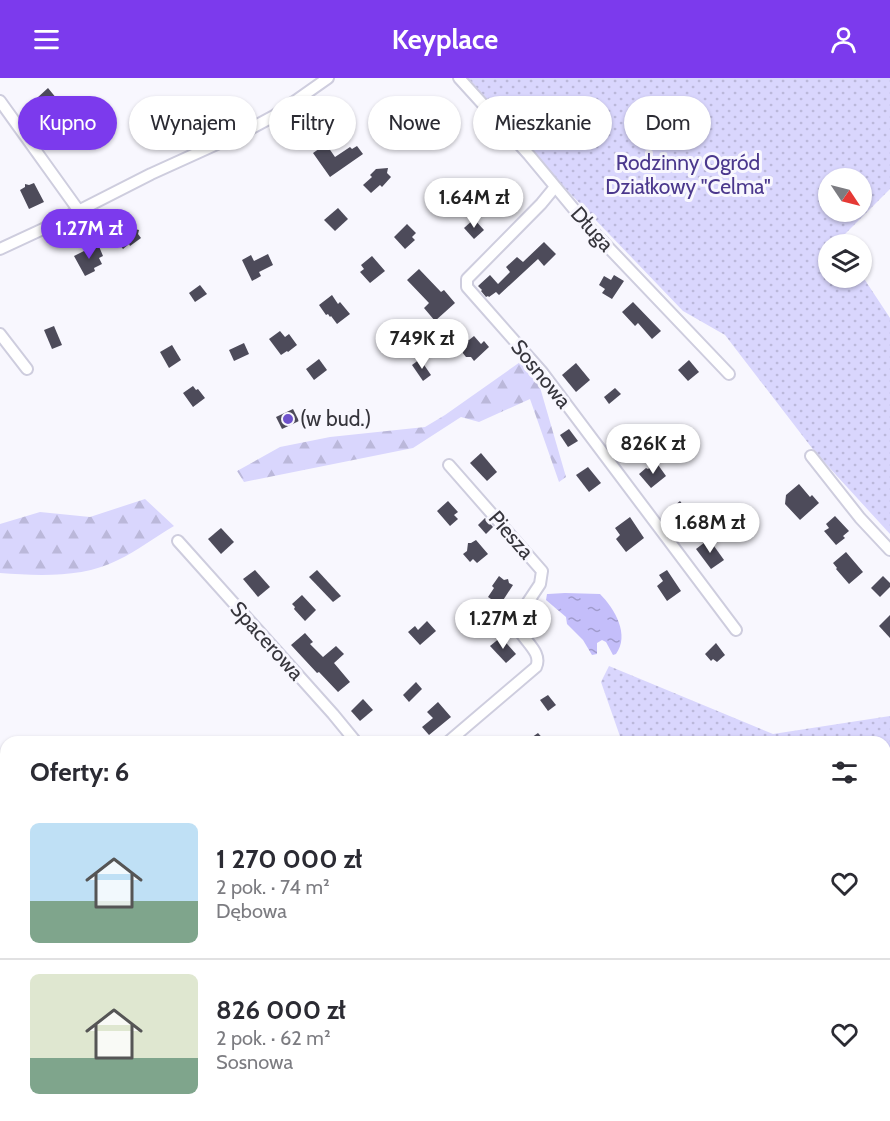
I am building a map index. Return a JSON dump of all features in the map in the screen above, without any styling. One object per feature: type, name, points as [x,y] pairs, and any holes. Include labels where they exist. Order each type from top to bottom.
[{"type":"street","points":[[0,249],[151,174],[248,130],[274,116],[328,78]]},
{"type":"street","name":"Długa","points":[[459,78],[529,155],[588,226],[729,374]]},
{"type":"street","points":[[0,101],[79,211]]},
{"type":"street","name":"Sosnowa","points":[[555,187],[467,279],[466,287],[542,372],[736,630]]},
{"type":"street","points":[[0,334],[27,369]]},
{"type":"street","points":[[811,456],[860,518],[890,550]]},
{"type":"street","name":"Piesza","points":[[449,465],[542,571],[540,584],[516,620],[519,633],[537,655],[536,667],[455,736]]},
{"type":"street","name":"Spacerowa","points":[[178,540],[351,736]]},
{"type":"green space","name":"Rodzinny Ogród Działkowy \"Celma\"","points":[[465,78],[890,78],[890,189],[872,207],[872,168],[818,168],[818,222],[857,222],[845,234],[818,234],[818,288],[870,288],[890,318],[890,534],[815,452],[725,335],[683,311],[530,150],[612,150],[612,96],[481,96]]},
{"type":"green space","points":[[523,360],[537,377],[566,477],[559,482],[530,399],[479,422],[461,417],[413,448],[244,482],[237,471],[280,447],[330,437],[425,427]]},
{"type":"green space","points":[[145,499],[174,526],[125,556],[104,566],[76,573],[30,575],[0,573],[0,524],[40,512],[90,517]]},
{"type":"green space","points":[[609,666],[773,734],[890,716],[890,736],[620,736],[601,682]]},
{"type":"water","points":[[547,594],[600,594],[606,600],[619,622],[621,631],[622,639],[616,654],[613,655],[606,642],[602,640],[597,643],[597,654],[592,655],[583,640],[567,624],[566,617],[546,600]]},
{"type":"building","points":[[48,88],[55,96],[39,96]]},
{"type":"building","points":[[357,146],[363,154],[330,177],[313,153],[317,150],[330,150],[335,157],[346,150],[356,150]]},
{"type":"building","points":[[388,168],[387,173],[391,177],[382,187],[380,185],[371,193],[363,185],[372,177],[370,175],[376,169]]},
{"type":"building","points":[[34,183],[44,202],[29,209],[20,190],[25,187],[25,184]]},
{"type":"building","points":[[487,184],[489,187],[493,184],[499,194],[487,202],[478,189]]},
{"type":"building","points":[[338,208],[348,219],[335,231],[324,220]]},
{"type":"building","points":[[474,219],[484,230],[474,239],[464,228]]},
{"type":"building","points":[[407,224],[416,233],[412,237],[415,240],[405,249],[394,237]]},
{"type":"building","points":[[131,225],[139,230],[138,234],[141,238],[123,249],[116,240],[122,235],[120,233]]},
{"type":"building","points":[[544,242],[556,254],[544,266],[538,259],[499,295],[496,292],[486,297],[478,286],[490,275],[498,284],[510,272],[506,267],[517,257],[523,262]]},
{"type":"building","points":[[98,244],[103,256],[99,258],[102,264],[85,276],[74,256]]},
{"type":"building","points":[[268,254],[273,265],[259,272],[261,276],[252,281],[242,260],[251,255],[254,261]]},
{"type":"building","points":[[372,256],[385,271],[370,283],[360,272],[364,269],[361,265]]},
{"type":"building","points":[[419,269],[441,292],[444,290],[455,303],[435,321],[424,308],[429,303],[407,280]]},
{"type":"building","points":[[614,275],[624,281],[612,299],[602,293],[605,289],[599,285],[604,276],[611,280]]},
{"type":"building","points":[[200,285],[207,294],[195,302],[189,293]]},
{"type":"building","points":[[332,295],[338,304],[340,302],[350,314],[337,324],[319,305]]},
{"type":"building","points":[[633,302],[661,331],[652,339],[638,323],[635,326],[622,312]]},
{"type":"building","points":[[54,326],[62,345],[52,349],[44,330]]},
{"type":"building","points":[[280,331],[285,337],[289,334],[297,345],[281,355],[269,339]]},
{"type":"building","points":[[474,336],[481,344],[484,341],[489,347],[474,361],[462,352],[467,347],[460,338],[469,340]]},
{"type":"building","points":[[244,343],[249,354],[234,361],[229,350]]},
{"type":"building","points":[[172,345],[181,360],[169,368],[160,352]]},
{"type":"building","points":[[319,359],[327,370],[314,380],[306,369]]},
{"type":"building","points":[[420,359],[431,375],[423,381],[412,365]]},
{"type":"building","points":[[689,360],[699,372],[688,381],[678,370]]},
{"type":"building","points":[[576,363],[590,380],[576,392],[562,375]]},
{"type":"building","points":[[193,386],[205,398],[193,407],[183,393]]},
{"type":"building","points":[[615,388],[621,394],[609,404],[604,397]]},
{"type":"building","name":"(w bud.)","points":[[293,409],[299,421],[282,429],[276,417]]},
{"type":"building","points":[[569,429],[578,441],[568,447],[560,435]]},
{"type":"building","points":[[655,432],[662,441],[653,448],[645,439]]},
{"type":"building","points":[[481,453],[497,472],[487,481],[470,463]]},
{"type":"building","points":[[656,462],[666,476],[651,488],[639,474]]},
{"type":"building","points":[[588,467],[601,483],[589,492],[576,475]]},
{"type":"building","points":[[799,484],[810,497],[812,495],[819,503],[800,520],[785,504],[786,495]]},
{"type":"building","points":[[448,501],[458,512],[454,515],[458,519],[450,526],[437,511]]},
{"type":"building","points":[[680,501],[693,522],[683,529],[670,516],[672,515],[669,510]]},
{"type":"building","points":[[835,516],[849,531],[843,536],[845,538],[836,545],[824,531],[829,528],[826,524]]},
{"type":"building","points":[[630,517],[644,538],[626,552],[616,539],[620,535],[615,528]]},
{"type":"building","points":[[485,518],[493,527],[486,534],[478,525]]},
{"type":"building","points":[[221,528],[234,542],[221,554],[208,539]]},
{"type":"building","points":[[709,539],[724,560],[711,569],[696,549]]},
{"type":"building","points":[[476,540],[488,554],[477,563],[473,559],[470,562],[463,554],[467,551],[468,543]]},
{"type":"building","points":[[846,552],[863,572],[849,584],[833,563]]},
{"type":"building","points":[[255,570],[270,587],[258,597],[243,579]]},
{"type":"building","points":[[317,570],[341,596],[333,602],[309,577]]},
{"type":"building","points":[[667,570],[681,591],[667,601],[657,586],[663,581],[659,575]]},
{"type":"building","points":[[499,576],[504,580],[508,579],[513,585],[500,605],[488,597]]},
{"type":"building","points":[[883,576],[890,583],[890,587],[880,597],[871,588]]},
{"type":"building","points":[[302,595],[316,610],[305,621],[292,604]]},
{"type":"building","points":[[890,615],[890,638],[879,626]]},
{"type":"building","points":[[427,621],[436,631],[420,645],[408,632],[415,626],[418,630]]},
{"type":"building","points":[[305,633],[313,642],[310,644],[323,657],[336,646],[344,654],[334,663],[350,682],[338,692],[291,645]]},
{"type":"building","points":[[501,637],[516,654],[506,663],[490,646]]},
{"type":"building","points":[[716,643],[725,655],[717,662],[713,659],[711,661],[705,654]]},
{"type":"building","points":[[416,682],[422,689],[409,702],[403,695]]},
{"type":"building","points":[[548,695],[556,705],[548,711],[540,700]]},
{"type":"building","points":[[363,699],[373,710],[360,721],[351,711]]},
{"type":"building","points":[[438,702],[451,717],[429,735],[422,727],[433,718],[427,712]]},
{"type":"place","name":"(w bud.)","points":[[288,419]]}]
